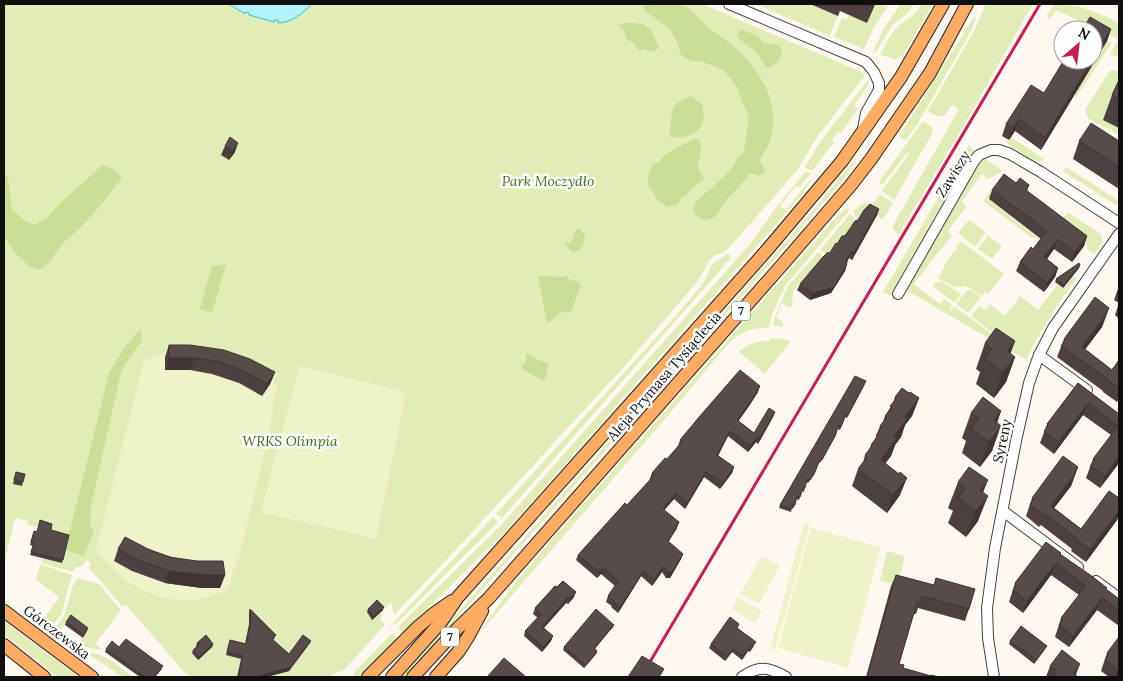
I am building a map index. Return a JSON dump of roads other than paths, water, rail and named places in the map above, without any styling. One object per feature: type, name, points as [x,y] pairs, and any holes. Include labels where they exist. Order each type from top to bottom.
[{"type":"main road","name":"Aleja Prymasa Tysiąclecia","points":[[392,677],[441,622],[458,597],[767,250],[842,161],[901,77],[943,4]]},
{"type":"main road","name":"Aleja Prymasa Tysiąclecia","points":[[413,677],[457,629],[489,598],[851,185],[930,73],[967,4]]},
{"type":"main road","points":[[368,677],[418,627],[458,597]]},
{"type":"main road","points":[[436,677],[459,651],[489,598]]},
{"type":"main road","name":"Górczewska","points":[[4,611],[92,677]]},
{"type":"main road","points":[[4,645],[44,677]]},
{"type":"street","points":[[729,4],[866,62],[874,72],[879,83],[879,90],[866,113],[862,134]]},
{"type":"street","name":"Zawiszy","points":[[898,294],[974,162],[979,154],[984,152],[1000,150],[1016,157],[1119,223]]},
{"type":"street","name":"Syreny","points":[[994,677],[988,638],[988,608],[993,564],[1029,383],[1046,340],[1061,315],[1119,234]]},
{"type":"street","points":[[1039,355],[1093,395]]},
{"type":"street","points":[[1003,511],[1119,598]]},
{"type":"street","points":[[742,677],[752,671],[766,668],[786,677]]},
{"type":"water","points":[[229,4],[312,4],[301,14],[283,23],[278,23],[278,20],[274,22],[249,15],[246,12],[245,14]]},
{"type":"railway","points":[[641,677],[1040,4]]},
{"type":"park label","name":"Park Moczydło","points":[[548,181]]},
{"type":"park label","name":"WRKS Olimpia","points":[[290,441]]}]
